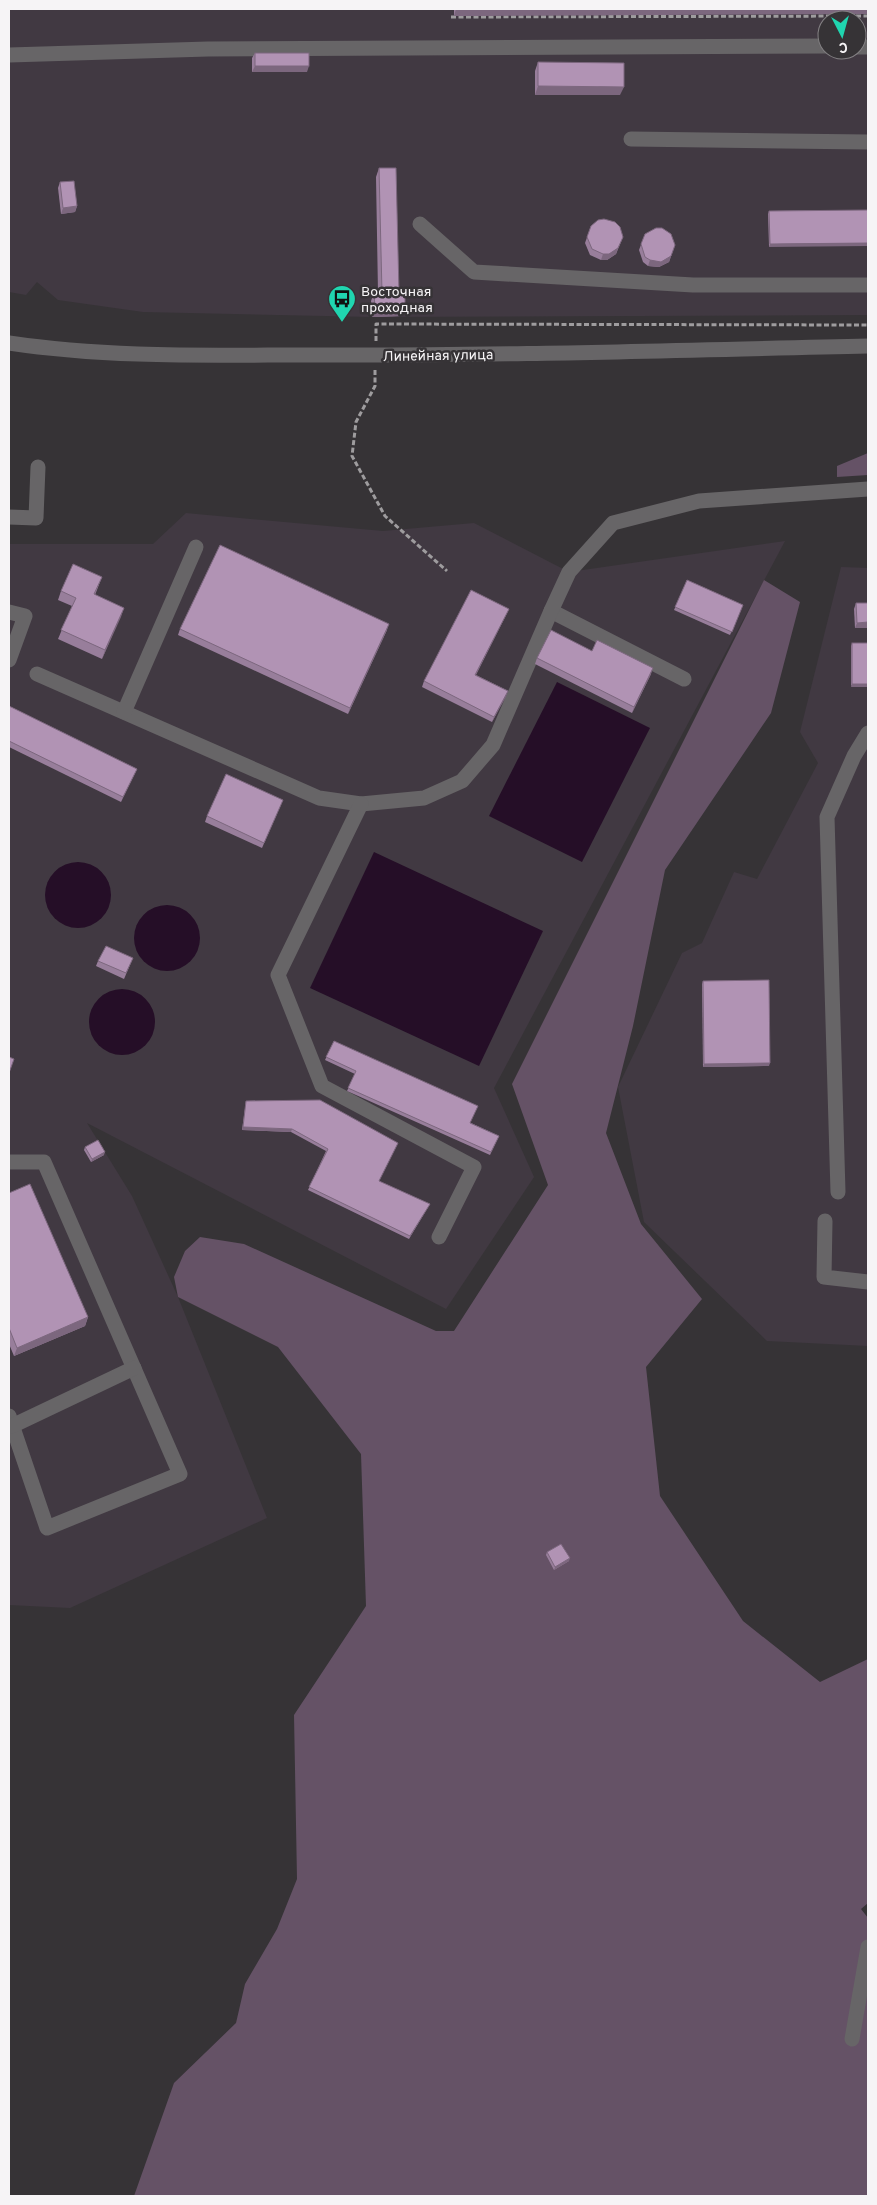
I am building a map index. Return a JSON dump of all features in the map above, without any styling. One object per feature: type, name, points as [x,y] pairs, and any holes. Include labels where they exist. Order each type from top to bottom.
[{"type":"street","points":[[9,55],[208,49],[817,46]]},
{"type":"street","points":[[631,139],[868,142]]},
{"type":"street","points":[[420,224],[474,272],[693,285],[868,284]]},
{"type":"street","name":"Линейная улица","points":[[9,343],[42,348],[129,355],[375,356],[868,346]]},
{"type":"street","points":[[9,517],[36,518],[38,467]]},
{"type":"street","points":[[37,674],[318,798],[361,804],[424,798],[462,782],[493,745],[550,611],[569,572],[613,523],[699,501],[868,489]]},
{"type":"street","points":[[124,712],[196,547]]},
{"type":"street","points":[[550,611],[684,679]]},
{"type":"street","points":[[9,612],[24,616],[9,660]]},
{"type":"street","points":[[838,1192],[827,817],[854,756],[868,733]]},
{"type":"street","points":[[361,804],[278,975],[322,1086],[474,1167],[439,1237]]},
{"type":"street","points":[[9,1162],[44,1162],[134,1368],[180,1474],[47,1528],[10,1421],[134,1368]]},
{"type":"street","points":[[825,1220],[824,1276],[868,1282]]},
{"type":"street","points":[[852,2039],[868,1947]]},
{"type":"path","points":[[451,17],[868,16]]},
{"type":"path","points":[[376,324],[868,325]]},
{"type":"path","points":[[375,386],[356,422],[352,456],[385,516],[447,572]]},
{"type":"shaded area","points":[[9,9],[868,9],[868,315],[372,317],[143,312],[58,300],[37,282],[26,295],[9,292]]},
{"type":"shaded area","points":[[868,453],[868,475],[837,477],[837,466]]},
{"type":"shaded area","points":[[186,513],[383,531],[474,523],[569,572],[785,541],[494,1088],[534,1177],[446,1309],[87,1123],[132,1196],[178,1297],[267,1518],[70,1608],[9,1605],[9,544],[153,544]]},
{"type":"shaded area","points":[[841,567],[868,568],[868,1346],[767,1341],[644,1222],[618,1087],[682,953],[702,943],[734,872],[757,879],[818,763],[800,732]]},
{"type":"shaded area","points":[[764,580],[800,602],[771,713],[665,870],[633,1026],[606,1133],[641,1224],[702,1299],[646,1367],[660,1496],[743,1621],[820,1682],[868,1659],[868,1903],[861,1909],[868,1918],[868,2196],[134,2196],[174,2083],[236,2023],[245,1984],[277,1929],[297,1879],[294,1715],[366,1606],[361,1454],[278,1347],[178,1297],[174,1277],[185,1251],[200,1237],[244,1244],[436,1331],[454,1331],[548,1185],[512,1084]]},
{"type":"shaded area","points":[[557,682],[650,728],[582,862],[489,816]]},
{"type":"shaded area","points":[[374,852],[543,931],[479,1066],[310,988]]},
{"type":"shaded area","points":[[78,862],[91,865],[101,872],[108,882],[111,895],[108,908],[101,918],[91,925],[78,928],[65,925],[55,918],[48,908],[45,895],[48,882],[55,872],[65,865]]},
{"type":"shaded area","points":[[160,905],[174,905],[186,910],[195,919],[200,931],[198,951],[191,962],[174,971],[160,971],[148,966],[139,957],[134,945],[134,931],[139,919],[148,910]]},
{"type":"shaded area","points":[[122,989],[135,992],[145,999],[152,1009],[155,1022],[152,1035],[145,1045],[135,1052],[122,1055],[109,1052],[99,1045],[92,1035],[89,1022],[92,1009],[99,999],[109,992]]},
{"type":"building","points":[[255,53],[309,53],[309,66],[255,66]]},
{"type":"building","points":[[538,62],[624,63],[624,87],[538,86]]},
{"type":"building","points":[[379,168],[396,168],[399,292],[405,292],[405,308],[375,308],[374,293],[382,293]]},
{"type":"building","points":[[74,181],[77,206],[63,208],[60,182]]},
{"type":"building","points":[[868,210],[868,243],[770,244],[769,211]]},
{"type":"building","points":[[604,219],[615,222],[620,227],[623,237],[618,248],[609,254],[603,254],[592,249],[587,237],[591,226],[598,220]]},
{"type":"building","points":[[656,228],[662,228],[671,234],[675,245],[671,256],[661,262],[645,257],[641,244],[645,234]]},
{"type":"building","points":[[220,545],[389,624],[350,708],[180,629]]},
{"type":"building","points":[[73,564],[102,577],[94,594],[124,608],[105,650],[61,630],[76,598],[61,591]]},
{"type":"building","points":[[687,580],[743,605],[732,632],[675,607]]},
{"type":"building","points":[[471,590],[509,609],[475,675],[508,691],[494,717],[424,681]]},
{"type":"building","points":[[856,603],[868,603],[868,622],[857,623]]},
{"type":"building","points":[[551,630],[592,651],[597,640],[653,668],[634,707],[537,658]]},
{"type":"building","points":[[852,643],[868,643],[868,684],[852,684]]},
{"type":"building","points":[[9,706],[137,769],[123,797],[9,741]]},
{"type":"building","points":[[226,774],[283,800],[264,843],[207,816]]},
{"type":"building","points":[[106,946],[133,958],[126,973],[98,961]]},
{"type":"building","points":[[769,980],[770,1063],[704,1064],[703,981]]},
{"type":"building","points":[[334,1041],[478,1106],[470,1123],[499,1136],[491,1152],[348,1088],[356,1071],[326,1057]]},
{"type":"building","points":[[9,1057],[14,1059],[9,1073]]},
{"type":"building","points":[[320,1100],[398,1143],[379,1181],[430,1204],[410,1236],[309,1187],[328,1149],[292,1129],[243,1127],[246,1101]]},
{"type":"building","points":[[98,1140],[105,1152],[92,1159],[85,1147]]},
{"type":"building","points":[[30,1184],[88,1317],[17,1348],[9,1328],[9,1193]]},
{"type":"building","points":[[561,1544],[570,1558],[555,1567],[547,1552]]},
{"type":"place","name":"Восточная проходная","points":[[342,323]]}]
